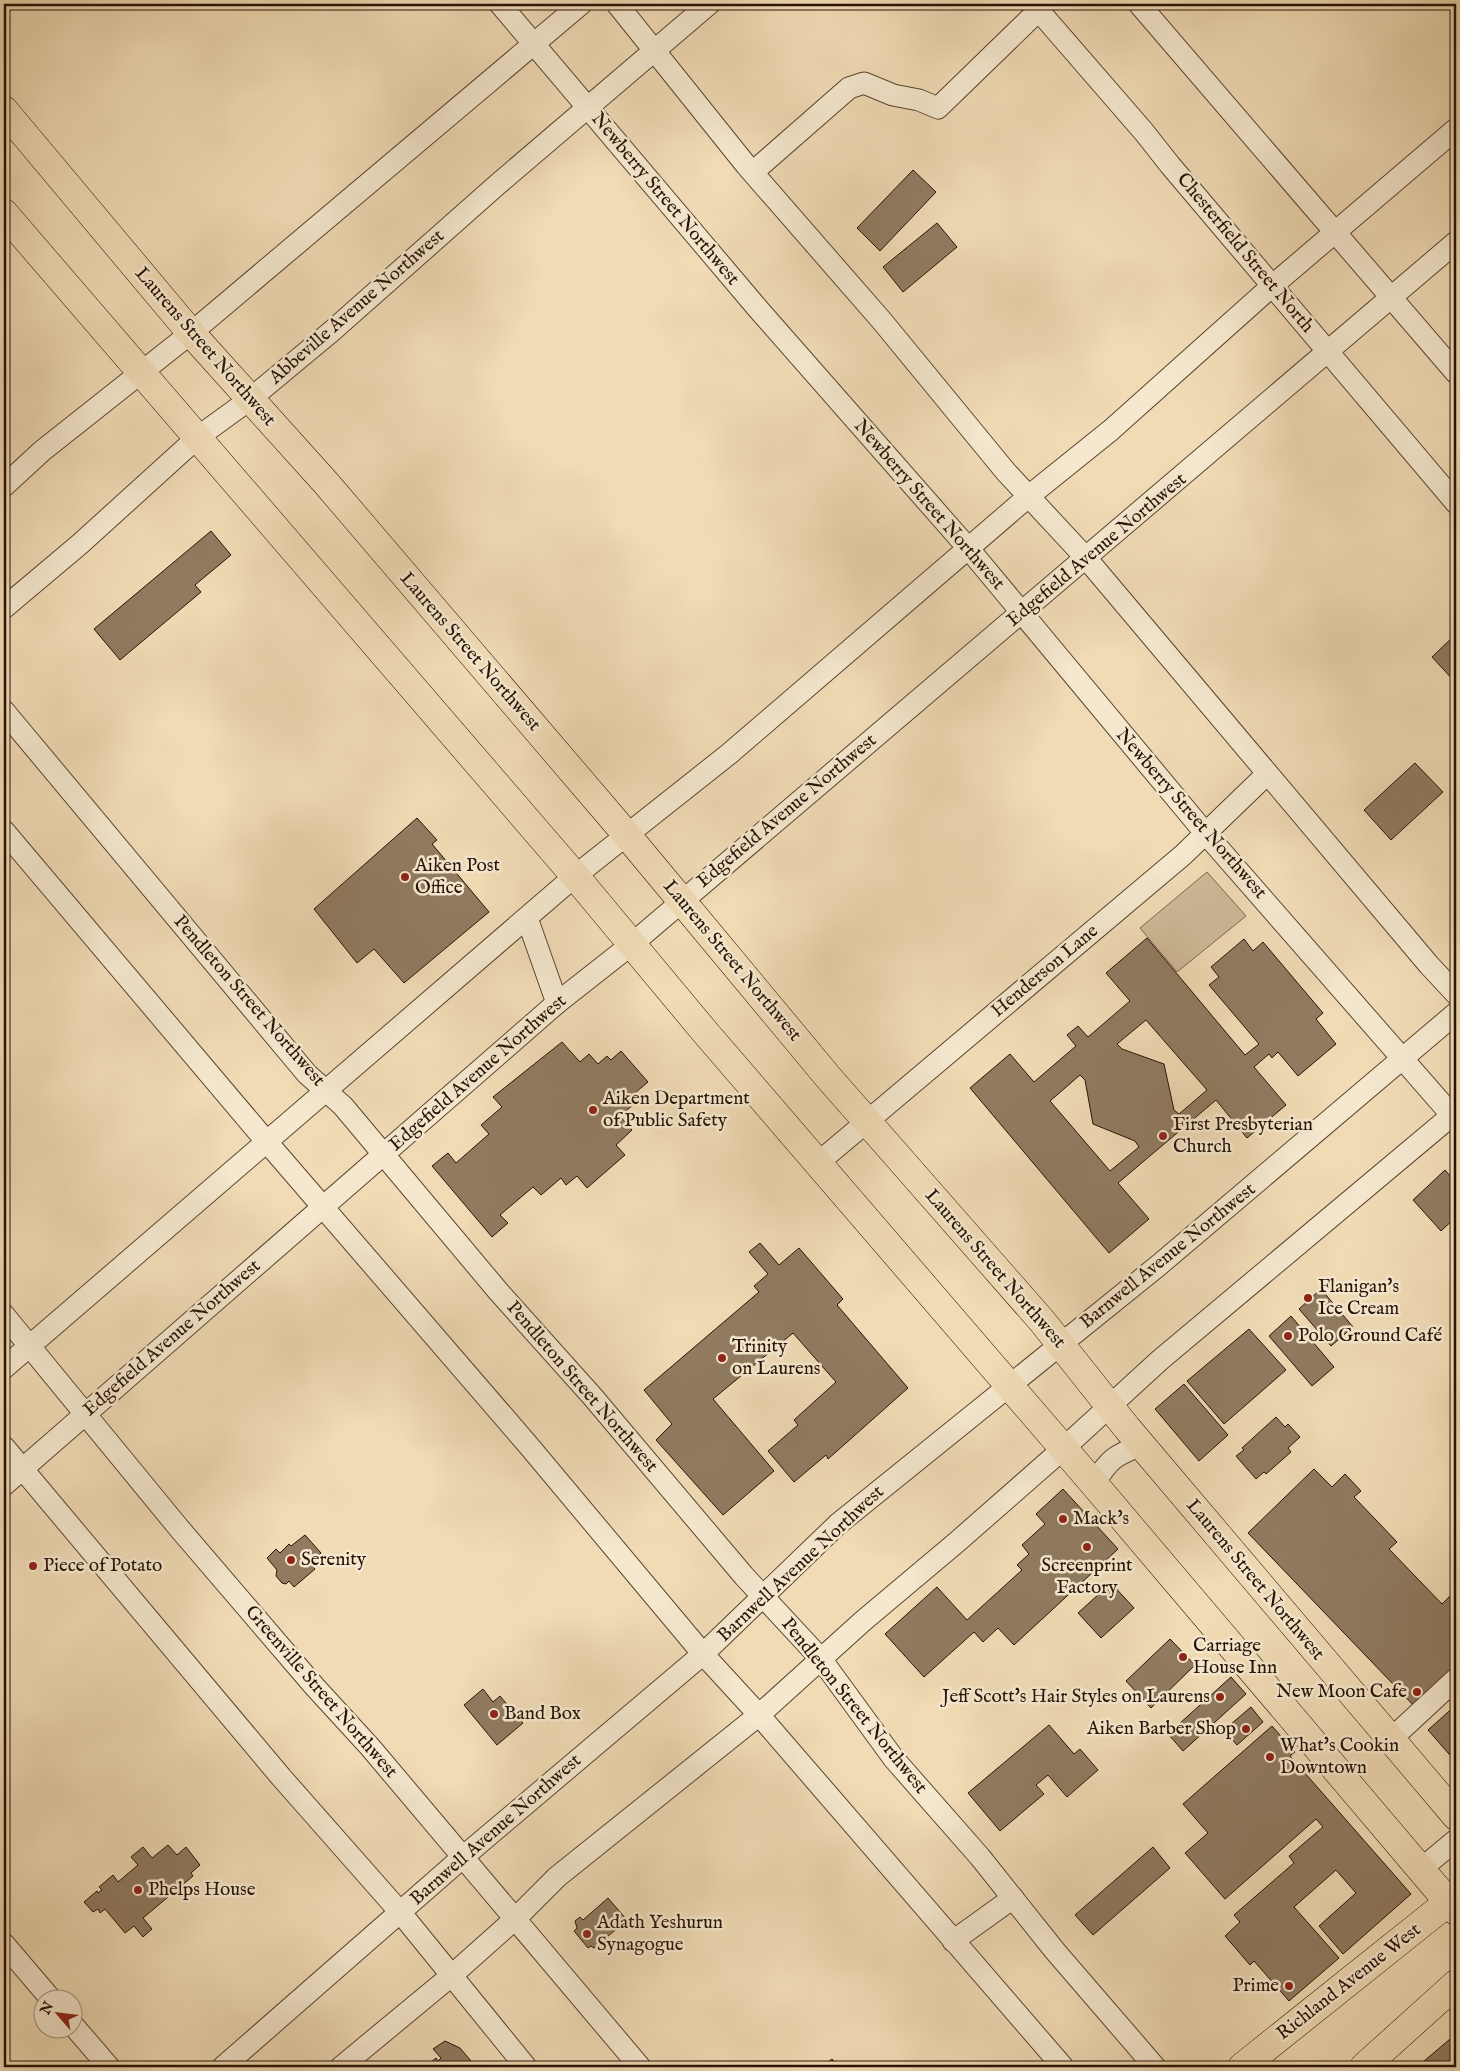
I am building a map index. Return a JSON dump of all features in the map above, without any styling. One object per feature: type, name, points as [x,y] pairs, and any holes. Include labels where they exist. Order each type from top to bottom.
[{"type":"main road","name":"Laurens Street Northwest","points":[[4,110],[191,333],[249,400],[326,483],[626,834],[680,901],[867,1121],[1060,1344],[1110,1407],[1456,1816]]},
{"type":"main road","points":[[4,213],[575,876],[1421,1869],[1454,1904]]},
{"type":"main road","name":"Richland Avenue West","points":[[1242,2067],[1454,1904]]},
{"type":"main road","points":[[1364,2067],[1456,1984]]},
{"type":"street","name":"Newberry Street Northwest","points":[[500,4],[753,304],[968,548],[1206,834],[1402,1059],[1455,1116]]},
{"type":"street","points":[[4,486],[42,452],[191,333],[581,4]]},
{"type":"street","points":[[617,4],[653,51],[753,172],[882,321],[1006,472],[1086,558],[1429,965],[1456,994]]},
{"type":"street","name":"Abbeville Avenue Northwest","points":[[4,608],[80,544],[198,437],[249,400],[332,331],[709,4]]},
{"type":"street","points":[[1139,4],[1334,232],[1392,296],[1456,373]]},
{"type":"street","points":[[753,172],[849,88],[864,83],[893,95],[920,100],[938,108],[1036,7]]},
{"type":"street","name":"Chesterfield Street North","points":[[1036,7],[1144,132],[1456,503]]},
{"type":"street","points":[[4,1368],[575,876],[737,748],[1029,496],[1111,430],[1272,286],[1456,129]]},
{"type":"street","name":"Edgefield Avenue Northwest","points":[[4,1485],[558,1003],[632,944],[680,901],[1456,242]]},
{"type":"street","name":"Pendleton Street Northwest","points":[[4,711],[307,1074],[344,1106],[498,1291],[592,1396],[744,1576],[821,1659],[894,1759],[1155,2067]]},
{"type":"street","name":"Henderson Lane","points":[[819,1162],[1206,834],[1267,774]]},
{"type":"street","points":[[4,831],[266,1141],[529,1446],[703,1654],[759,1715],[1063,2067]]},
{"type":"street","points":[[527,918],[558,1003]]},
{"type":"street","name":"Barnwell Avenue Northwest","points":[[223,2067],[463,1857],[703,1654],[765,1597],[838,1524],[1159,1265],[1456,1014]]},
{"type":"street","points":[[341,2067],[516,1918],[557,1877],[759,1715],[862,1621],[958,1542],[1160,1360],[1455,1116]]},
{"type":"street","name":"Greenville Street Northwest","points":[[4,1315],[178,1527],[516,1918],[640,2067]]},
{"type":"street","points":[[1094,1484],[1109,1460],[1117,1454],[1142,1445]]},
{"type":"street","points":[[4,1447],[281,1777],[400,1912],[450,1976],[526,2067]]},
{"type":"street","points":[[1390,1740],[1456,1679]]},
{"type":"street","points":[[1421,1869],[1456,1840]]},
{"type":"street","points":[[953,1941],[1013,1898]]},
{"type":"street","points":[[4,1944],[41,1988]]},
{"type":"street","points":[[82,2036],[109,2067]]},
{"type":"shaded area","points":[[1207,872],[1246,916],[1177,972],[1140,928]]},
{"type":"building","points":[[913,170],[936,192],[880,251],[857,228]]},
{"type":"building","points":[[937,223],[957,247],[903,292],[883,267]]},
{"type":"building","points":[[211,531],[231,555],[195,585],[201,592],[120,660],[94,629]]},
{"type":"building","points":[[1456,634],[1456,683],[1432,657]]},
{"type":"building","points":[[1415,763],[1443,792],[1391,840],[1364,810]]},
{"type":"building","name":"Aiken Post Office","points":[[417,818],[437,840],[432,844],[489,912],[404,983],[374,949],[357,963],[314,909]]},
{"type":"building","points":[[1147,938],[1245,1055],[1259,1044],[1209,985],[1219,977],[1211,967],[1244,939],[1253,951],[1263,942],[1323,1013],[1316,1019],[1336,1044],[1298,1076],[1278,1052],[1272,1058],[1269,1054],[1254,1067],[1286,1105],[1247,1138],[1216,1100],[1118,1183],[1149,1219],[1109,1253],[970,1088],[1010,1054],[1034,1082],[1076,1046],[1067,1035],[1078,1026],[1088,1037],[1130,1001],[1106,973]],"holes":[[[1146,1020],[1207,1090],[1179,1114],[1174,1110],[1164,1064],[1122,1049],[1117,1044]],[[1080,1075],[1085,1080],[1093,1124],[1135,1141],[1139,1147],[1110,1171],[1050,1101]]]},
{"type":"building","points":[[562,1042],[580,1062],[589,1054],[598,1064],[607,1056],[611,1060],[621,1051],[648,1082],[629,1098],[634,1104],[620,1116],[632,1130],[616,1145],[625,1155],[587,1188],[577,1176],[566,1185],[561,1178],[541,1195],[533,1187],[500,1215],[508,1223],[492,1237],[432,1166],[448,1153],[456,1163],[489,1134],[481,1125],[502,1107],[493,1097]]},
{"type":"building","points":[[1445,1170],[1451,1177],[1456,1172],[1456,1217],[1441,1231],[1413,1200]]},
{"type":"building","name":"Trinity on Laurens","points":[[760,1243],[779,1265],[799,1248],[843,1299],[837,1305],[908,1388],[828,1459],[826,1455],[794,1482],[768,1451],[798,1425],[794,1420],[836,1382],[793,1333],[713,1399],[774,1471],[723,1515],[656,1440],[672,1424],[644,1390],[759,1292],[754,1286],[768,1274],[749,1252]]},
{"type":"building","points":[[1321,1289],[1353,1327],[1331,1346],[1299,1309]]},
{"type":"building","points":[[1291,1316],[1334,1367],[1312,1386],[1269,1336]]},
{"type":"building","points":[[1249,1329],[1286,1370],[1224,1424],[1187,1381]]},
{"type":"building","points":[[1184,1384],[1228,1435],[1199,1461],[1155,1409]]},
{"type":"building","points":[[1276,1417],[1285,1427],[1288,1424],[1300,1437],[1288,1448],[1291,1452],[1266,1474],[1264,1472],[1256,1479],[1236,1456],[1244,1450],[1242,1448]]},
{"type":"building","points":[[1314,1469],[1332,1487],[1345,1474],[1361,1491],[1354,1497],[1397,1542],[1389,1549],[1442,1604],[1456,1590],[1456,1670],[1417,1709],[1248,1533]]},
{"type":"building","points":[[1063,1489],[1118,1549],[1014,1645],[998,1628],[983,1642],[974,1632],[924,1677],[885,1634],[937,1587],[967,1620],[1022,1570],[1017,1565],[1029,1554],[1022,1545],[1045,1524],[1036,1514]]},
{"type":"building","name":"Serenity","points":[[305,1535],[321,1553],[310,1563],[315,1569],[294,1587],[289,1581],[286,1584],[282,1583],[276,1576],[277,1570],[267,1558],[276,1549],[280,1553],[289,1544],[291,1546]]},
{"type":"building","points":[[1111,1583],[1134,1608],[1101,1638],[1078,1613]]},
{"type":"building","points":[[1170,1639],[1195,1665],[1151,1708],[1126,1681]]},
{"type":"building","points":[[1231,1677],[1246,1694],[1183,1751],[1168,1734]]},
{"type":"building","name":"Band Box","points":[[483,1689],[493,1702],[500,1696],[523,1723],[497,1745],[464,1705]]},
{"type":"building","points":[[1456,1705],[1456,1762],[1428,1730]]},
{"type":"building","points":[[1251,1707],[1263,1722],[1237,1745],[1224,1730]]},
{"type":"building","points":[[1049,1725],[1074,1754],[1080,1749],[1098,1770],[1067,1797],[1048,1775],[1036,1785],[1044,1794],[1000,1831],[968,1793]]},
{"type":"building","points":[[1272,1726],[1295,1752],[1290,1756],[1411,1894],[1343,1954],[1319,1926],[1356,1893],[1336,1870],[1294,1907],[1339,1958],[1289,2001],[1254,1961],[1250,1965],[1225,1936],[1240,1922],[1234,1915],[1294,1863],[1289,1856],[1323,1827],[1316,1819],[1225,1899],[1185,1853],[1208,1833],[1183,1804]]},
{"type":"building","name":"Phelps House","points":[[168,1845],[177,1855],[186,1847],[200,1865],[191,1873],[193,1876],[143,1918],[152,1929],[143,1937],[134,1926],[125,1933],[105,1909],[100,1913],[98,1909],[93,1912],[84,1902],[97,1891],[98,1893],[102,1890],[99,1887],[113,1875],[118,1882],[138,1865],[131,1857],[143,1847],[152,1858]]},
{"type":"building","points":[[1153,1847],[1170,1868],[1093,1935],[1075,1915]]},
{"type":"building","points":[[608,1898],[627,1920],[594,1948],[591,1946],[588,1948],[574,1931],[577,1928],[575,1921],[580,1917],[583,1920]]},
{"type":"building","points":[[1456,2034],[1456,2067],[1417,2067]]},
{"type":"building","points":[[445,2041],[460,2048],[476,2067],[425,2067],[436,2058],[438,2061],[441,2058],[433,2049]]},
{"type":"building","points":[[832,2059],[839,2067],[822,2067]]},
{"type":"place","name":"Aiken Post Office","points":[[405,877]]},
{"type":"place","name":"Aiken Department of Public Safety","points":[[593,1110]]},
{"type":"place","name":"First Presbyterian Church","points":[[1163,1136]]},
{"type":"place","name":"Flanigan's Ice Cream","points":[[1308,1298]]},
{"type":"place","name":"Polo Ground Café","points":[[1288,1336]]},
{"type":"place","name":"Trinity on Laurens","points":[[722,1358]]},
{"type":"place","name":"Mack's","points":[[1063,1519]]},
{"type":"place","name":"Screenprint Factory","points":[[1087,1547]]},
{"type":"place","name":"Serenity","points":[[291,1560]]},
{"type":"place","name":"Piece of Potato","points":[[33,1566]]},
{"type":"place","name":"Carriage House Inn","points":[[1183,1657]]},
{"type":"place","name":"New Moon Cafe","points":[[1417,1692]]},
{"type":"place","name":"Jeff Scott's Hair Styles on Laurens","points":[[1220,1697]]},
{"type":"place","name":"Band Box","points":[[494,1714]]},
{"type":"place","name":"Aiken Barber Shop","points":[[1246,1729]]},
{"type":"place","name":"What's Cookin Downtown","points":[[1270,1757]]},
{"type":"place","name":"Phelps House","points":[[138,1890]]},
{"type":"place","name":"Adath Yeshurun Synagogue","points":[[587,1934]]},
{"type":"place","name":"Prime","points":[[1289,1986]]}]
